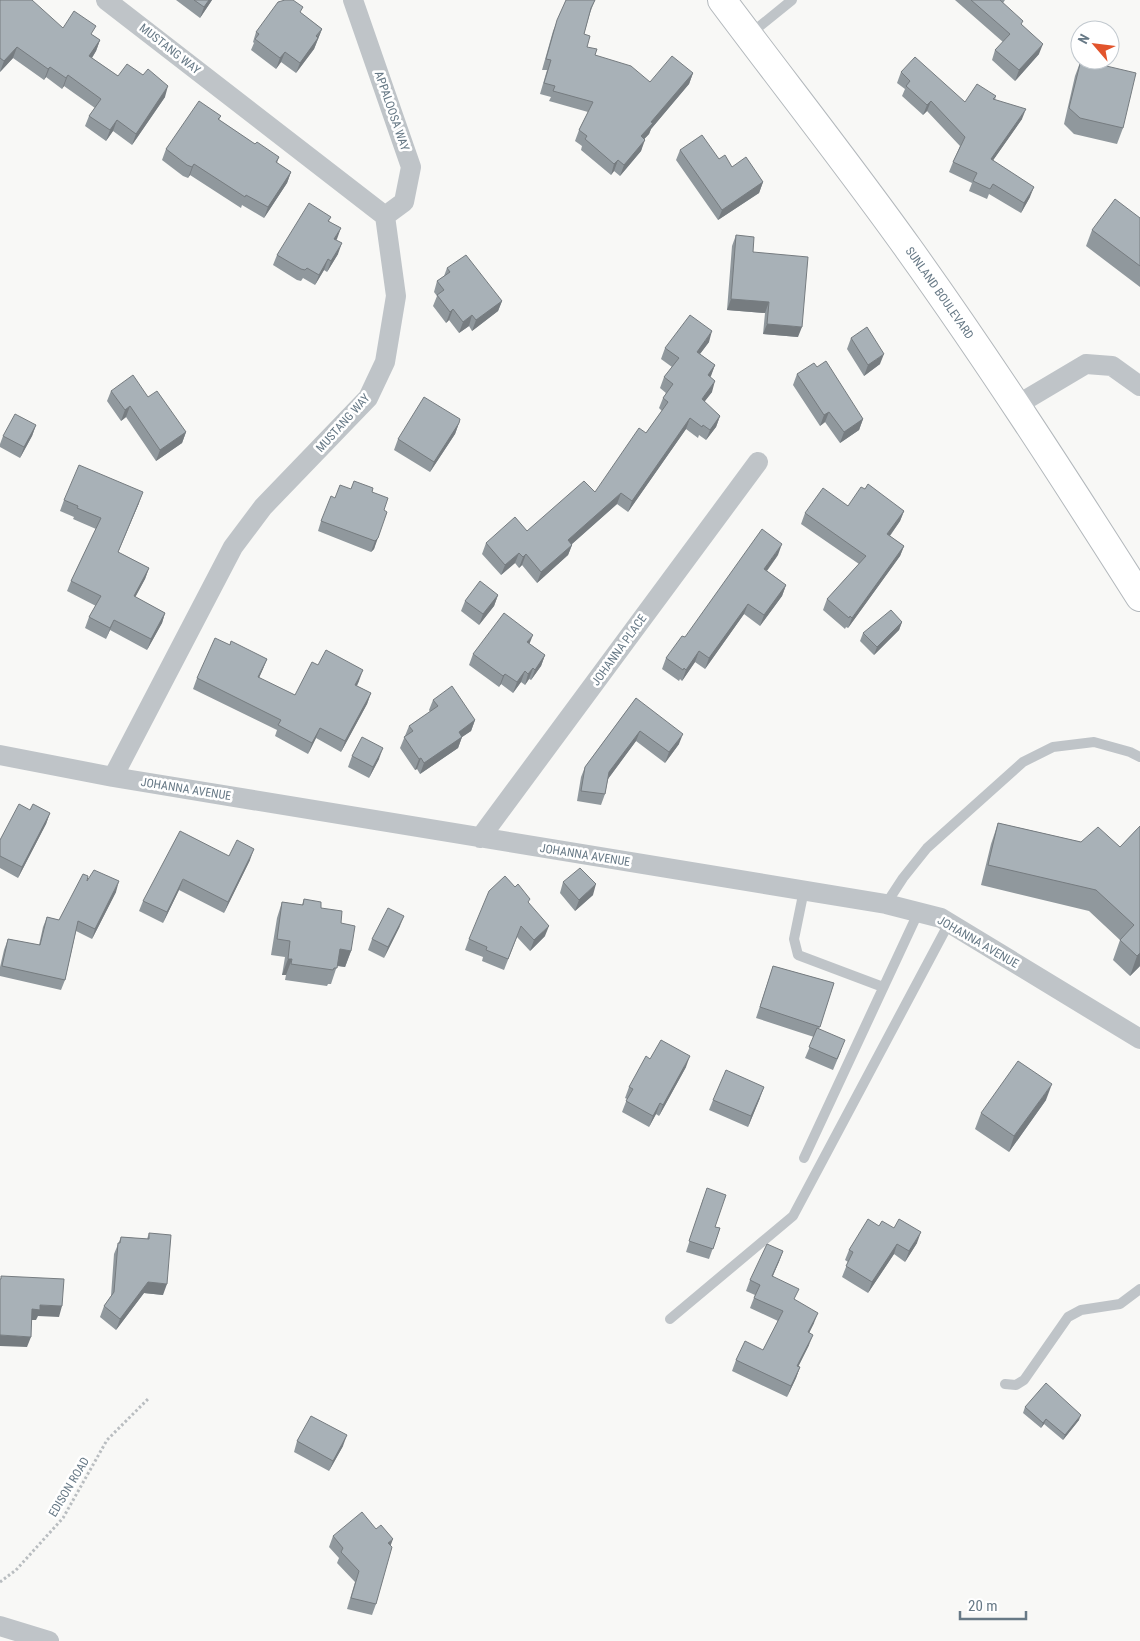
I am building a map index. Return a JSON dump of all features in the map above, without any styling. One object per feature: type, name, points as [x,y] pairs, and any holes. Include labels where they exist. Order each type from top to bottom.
[{"type":"main road","name":"SUNLAND BOULEVARD","points":[[722,0],[907,247],[1018,405],[1140,597]]},
{"type":"street","name":"MUSTANG WAY","points":[[106,0],[385,216],[396,296],[385,362],[368,398],[263,507],[232,548],[113,777]]},
{"type":"street","name":"APPALOOSA WAY","points":[[352,0],[411,167],[404,202],[385,216]]},
{"type":"street","points":[[1018,405],[1086,364],[1112,366],[1140,386]]},
{"type":"street","name":"JOHANNA PLACE","points":[[480,838],[758,462]]},
{"type":"street","name":"JOHANNA AVENUE","points":[[0,756],[113,777],[886,904],[940,918],[1140,1038]]},
{"type":"street","points":[[0,1626],[49,1641]]},
{"type":"lane","points":[[749,36],[792,0]]},
{"type":"lane","points":[[886,904],[903,878],[927,848],[1023,762],[1053,747],[1094,742],[1130,752],[1140,757]]},
{"type":"lane","points":[[804,890],[794,939],[798,955],[884,987]]},
{"type":"lane","points":[[804,1158],[918,913]]},
{"type":"lane","points":[[670,1319],[793,1216],[949,923]]},
{"type":"lane","points":[[1005,1384],[1016,1385],[1024,1380],[1068,1318],[1081,1310],[1120,1304],[1140,1290]]},
{"type":"path","name":"EDISON ROAD","points":[[0,1582],[16,1570],[63,1518],[106,1440],[149,1398]]},
{"type":"building","points":[[0,0],[32,0],[63,28],[74,11],[96,26],[91,34],[100,40],[89,56],[118,76],[127,64],[143,75],[148,69],[168,86],[136,134],[117,120],[110,130],[89,116],[101,99],[68,75],[66,78],[50,67],[48,69],[17,47],[4,61],[0,58]]},
{"type":"building","points":[[194,0],[209,0],[204,7]]},
{"type":"building","points":[[293,0],[303,7],[300,12],[322,29],[316,36],[318,38],[300,63],[285,52],[280,58],[255,39],[259,34],[256,32],[278,2]]},
{"type":"building","points":[[566,0],[595,0],[584,34],[590,36],[587,47],[597,49],[595,55],[631,66],[650,82],[672,56],[693,73],[651,122],[653,123],[641,136],[645,140],[624,165],[618,160],[614,164],[585,139],[587,136],[579,130],[593,102],[553,91],[555,86],[544,83],[551,60],[546,59],[557,20]]},
{"type":"building","points":[[971,0],[1000,0],[1023,21],[1021,24],[1043,44],[1019,70],[995,50],[1010,34]]},
{"type":"building","points":[[915,57],[965,102],[977,84],[996,96],[993,99],[1026,109],[991,159],[1034,187],[1024,203],[993,184],[990,189],[973,181],[977,173],[953,162],[965,137],[931,101],[927,105],[906,86],[910,81],[901,72]]},
{"type":"building","points":[[1120,69],[1136,73],[1123,128],[1080,118],[1069,108],[1078,70]]},
{"type":"building","points":[[199,101],[221,116],[218,119],[255,144],[257,142],[279,157],[276,162],[291,172],[268,207],[246,195],[245,197],[194,164],[192,167],[187,165],[166,149]]},
{"type":"building","points":[[702,135],[719,159],[725,155],[732,167],[746,157],[763,182],[722,210],[680,150]]},
{"type":"building","points":[[1115,199],[1140,218],[1140,266],[1092,230]]},
{"type":"building","points":[[309,203],[331,217],[328,221],[341,228],[334,239],[342,243],[331,261],[328,259],[319,275],[307,268],[305,270],[301,269],[277,255]]},
{"type":"building","points":[[736,235],[754,237],[753,252],[808,257],[802,327],[767,324],[769,302],[731,299]]},
{"type":"building","points":[[466,255],[502,301],[476,320],[472,315],[463,322],[453,309],[450,312],[437,295],[444,290],[437,281],[450,272],[447,268]]},
{"type":"building","points":[[690,315],[712,331],[697,352],[715,365],[708,375],[715,381],[702,399],[720,416],[710,430],[703,425],[702,427],[690,418],[632,501],[621,493],[568,540],[572,545],[541,572],[526,554],[523,557],[519,553],[505,565],[486,543],[515,517],[527,531],[584,481],[595,492],[639,428],[646,433],[668,402],[663,398],[673,384],[664,377],[679,358],[665,348]]},
{"type":"building","points":[[867,327],[884,354],[868,365],[851,338]]},
{"type":"building","points":[[826,361],[863,419],[844,432],[829,412],[824,415],[797,374],[814,363],[817,367]]},
{"type":"building","points":[[133,375],[148,397],[157,391],[186,432],[160,450],[130,406],[125,410],[111,391]]},
{"type":"building","points":[[424,397],[460,419],[434,462],[398,439]]},
{"type":"building","points":[[15,414],[36,425],[24,447],[3,436]]},
{"type":"building","points":[[79,465],[143,492],[118,552],[149,568],[134,596],[165,613],[151,639],[114,620],[110,628],[89,617],[101,596],[71,581],[101,518],[77,508],[78,506],[64,500]]},
{"type":"building","points":[[354,481],[373,488],[372,492],[388,498],[384,510],[387,512],[378,538],[375,541],[321,521],[331,496],[335,498],[340,485],[351,489]]},
{"type":"building","points":[[868,484],[904,511],[887,534],[904,546],[852,618],[850,616],[849,618],[827,599],[866,556],[805,513],[823,488],[848,506],[861,487],[865,489]]},
{"type":"building","points":[[762,529],[782,544],[764,569],[786,585],[764,615],[748,604],[709,658],[699,651],[686,670],[684,668],[683,670],[666,658],[682,636],[685,637]]},
{"type":"building","points":[[480,581],[498,595],[483,614],[465,601]]},
{"type":"building","points":[[891,610],[902,622],[877,647],[863,633]]},
{"type":"building","points":[[504,613],[533,635],[527,642],[545,655],[535,670],[533,668],[528,674],[525,671],[517,682],[505,674],[503,676],[473,654]]},
{"type":"building","points":[[215,638],[230,645],[231,641],[267,659],[258,677],[295,695],[312,662],[318,665],[326,650],[363,670],[355,685],[371,693],[345,741],[320,728],[312,743],[278,725],[281,720],[197,678]]},
{"type":"building","points":[[452,686],[475,720],[459,732],[462,737],[424,763],[421,758],[419,759],[404,737],[413,731],[409,726],[438,706],[433,700]]},
{"type":"building","points":[[636,698],[683,734],[669,752],[640,731],[609,772],[605,794],[581,791],[585,767]]},
{"type":"building","points":[[362,737],[383,748],[373,767],[352,756]]},
{"type":"building","points":[[19,804],[30,810],[33,804],[50,813],[22,867],[0,856],[0,840]]},
{"type":"building","points":[[998,823],[1081,842],[1098,827],[1120,847],[1140,826],[1140,953],[1137,956],[1120,940],[1134,925],[1096,890],[988,865]]},
{"type":"building","points":[[180,831],[229,856],[237,840],[254,849],[228,902],[183,879],[167,912],[143,901]]},
{"type":"building","points":[[580,868],[596,884],[579,900],[563,882]]},
{"type":"building","points":[[94,870],[119,881],[95,929],[78,921],[65,980],[2,966],[8,939],[40,945],[47,917],[59,920],[83,874],[88,876],[87,881]]},
{"type":"building","points":[[505,876],[515,887],[518,884],[530,899],[528,902],[549,926],[534,940],[521,926],[508,959],[486,950],[487,947],[469,939],[489,891]]},
{"type":"building","points":[[304,899],[321,902],[321,908],[342,911],[341,923],[355,926],[351,951],[340,949],[337,968],[333,970],[291,964],[292,959],[288,959],[290,941],[277,939],[282,902],[303,905]]},
{"type":"building","points":[[388,908],[404,916],[388,947],[372,939]]},
{"type":"building","points":[[773,966],[834,983],[820,1027],[760,1007]]},
{"type":"building","points":[[817,1028],[845,1040],[837,1059],[809,1047]]},
{"type":"building","points":[[661,1040],[690,1056],[663,1105],[660,1103],[653,1116],[626,1101],[633,1089],[629,1087],[646,1056],[650,1059]]},
{"type":"building","points":[[1018,1061],[1052,1084],[1014,1136],[981,1113]]},
{"type":"building","points":[[726,1070],[764,1087],[751,1116],[713,1100]]},
{"type":"building","points":[[707,1188],[726,1195],[715,1227],[720,1228],[713,1249],[689,1241]]},
{"type":"building","points":[[868,1219],[879,1226],[882,1221],[894,1228],[899,1219],[921,1232],[909,1251],[897,1244],[872,1282],[846,1266],[853,1252],[849,1250]]},
{"type":"building","points":[[149,1233],[171,1235],[167,1284],[148,1282],[120,1319],[104,1306],[114,1292],[118,1243],[120,1243],[121,1237],[149,1239]]},
{"type":"building","points":[[767,1244],[783,1251],[772,1276],[799,1289],[794,1299],[818,1313],[808,1332],[813,1335],[797,1366],[800,1367],[791,1386],[736,1360],[745,1341],[763,1350],[783,1311],[754,1298],[760,1285],[750,1280]]},
{"type":"building","points":[[1,1276],[64,1279],[62,1306],[40,1305],[40,1310],[32,1309],[31,1337],[0,1335]]},
{"type":"building","points":[[1046,1383],[1081,1415],[1065,1435],[1046,1419],[1043,1423],[1025,1407]]},
{"type":"building","points":[[311,1416],[347,1435],[333,1461],[297,1441]]},
{"type":"building","points":[[362,1512],[376,1529],[381,1525],[393,1539],[388,1543],[392,1547],[376,1604],[351,1598],[359,1571],[341,1552],[343,1548],[333,1536]]}]
